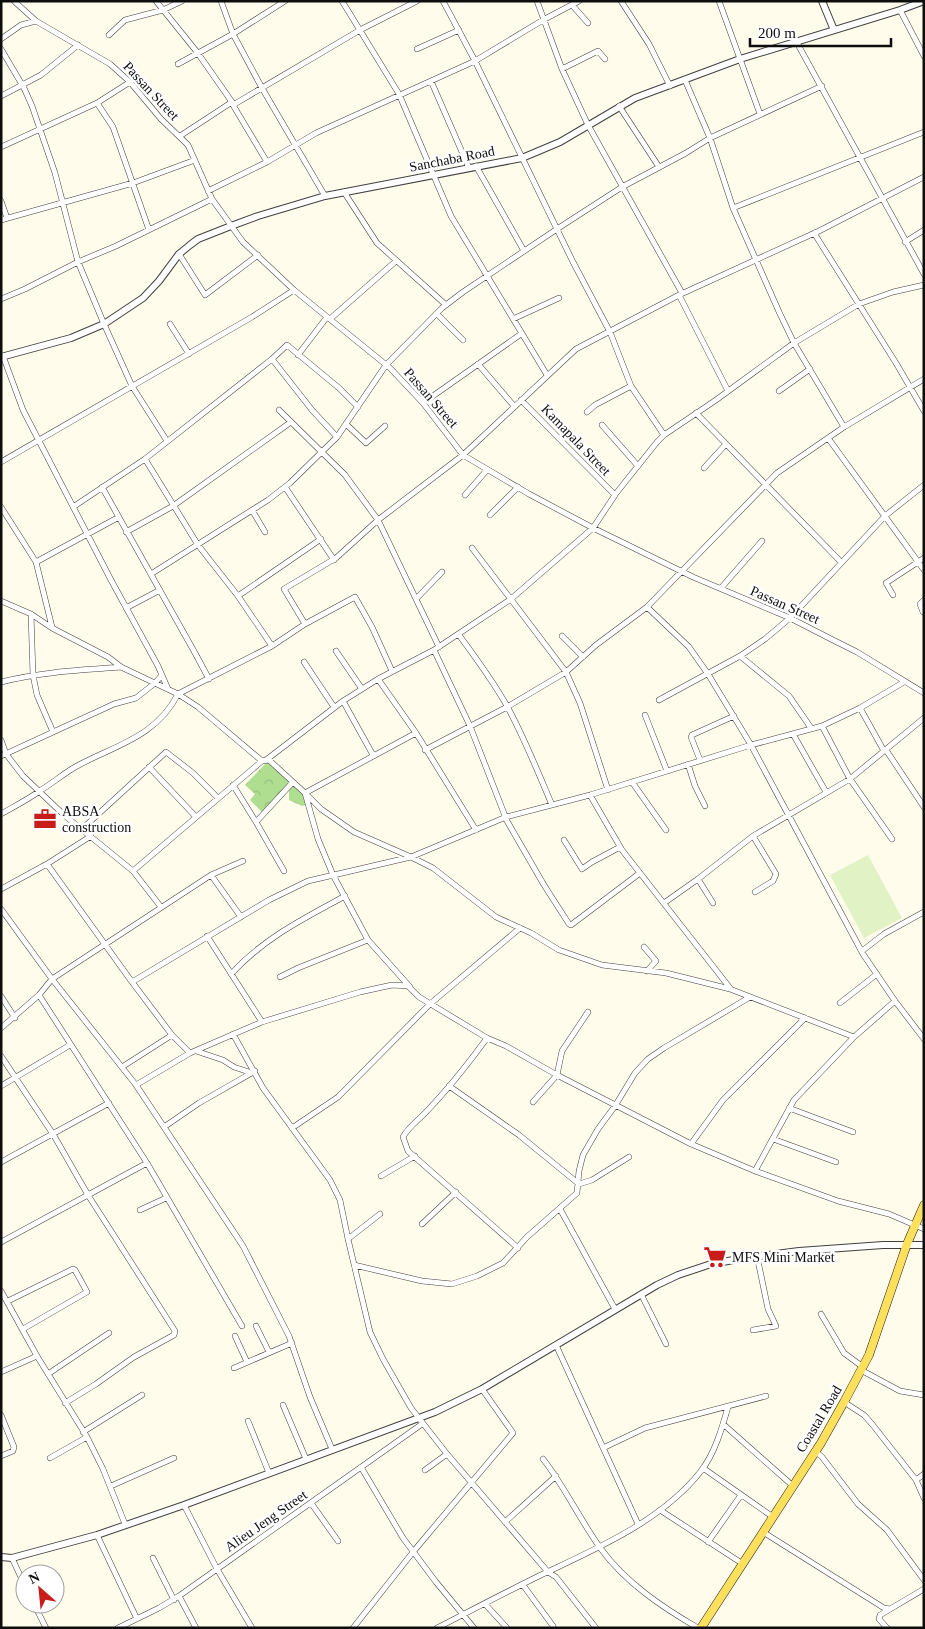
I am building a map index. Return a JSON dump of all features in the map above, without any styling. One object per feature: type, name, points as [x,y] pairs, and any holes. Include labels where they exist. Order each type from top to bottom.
[{"type":"main road","name":"Coastal Road","points":[[700,1628],[815,1451],[869,1355],[914,1225],[924,1205]]},
{"type":"street","name":"Passan Street","points":[[14,1],[36,20],[110,64],[130,82],[161,119],[188,145],[212,199],[243,242],[294,290],[386,365],[423,403],[464,455],[593,528],[682,572],[790,618],[857,652],[924,693]]},
{"type":"street","points":[[156,1],[197,52],[233,104],[267,162]]},
{"type":"street","points":[[109,35],[126,20],[163,10],[182,1]]},
{"type":"street","points":[[221,1],[233,34],[262,88],[326,196]]},
{"type":"street","points":[[178,64],[233,34],[285,1]]},
{"type":"street","points":[[342,1],[399,94],[451,216],[547,376]]},
{"type":"street","points":[[180,136],[360,30],[417,1]]},
{"type":"street","points":[[443,1],[475,61],[557,229],[610,332],[631,386],[664,435]]},
{"type":"street","points":[[537,1],[562,69],[588,125],[681,294],[728,391]]},
{"type":"street","points":[[208,191],[267,162],[316,133],[475,61],[543,20],[579,1]]},
{"type":"street","points":[[621,1],[649,44],[670,86]]},
{"type":"street","points":[[719,1],[740,54],[740,60],[760,114]]},
{"type":"street","points":[[822,1],[834,30]]},
{"type":"street","points":[[901,1],[903,10],[924,56]]},
{"type":"street","name":"Sanchaba Road","points":[[2,357],[71,338],[104,324],[131,307],[152,290],[179,254],[198,239],[231,226],[326,196],[522,158],[548,148],[635,98],[796,41],[903,10],[924,1]]},
{"type":"street","points":[[572,5],[588,23]]},
{"type":"street","points":[[1,39],[22,25],[36,20]]},
{"type":"street","points":[[417,49],[459,30]]},
{"type":"street","points":[[796,41],[883,197],[904,242],[924,274]]},
{"type":"street","points":[[1,96],[41,75],[78,45]]},
{"type":"street","points":[[1,49],[22,85],[40,130],[55,173],[78,262],[104,324],[132,386],[166,441]]},
{"type":"street","points":[[562,69],[596,52],[605,58]]},
{"type":"street","points":[[685,80],[710,138],[734,208],[755,260],[794,343],[844,427]]},
{"type":"street","points":[[1,147],[97,103],[130,82]]},
{"type":"street","points":[[431,82],[473,167],[524,251]]},
{"type":"street","points":[[151,574],[268,500],[285,487],[337,437],[386,365],[446,305],[622,187],[710,138],[822,86]]},
{"type":"street","points":[[97,103],[113,127],[149,230]]},
{"type":"street","points":[[619,106],[659,167]]},
{"type":"street","points":[[734,208],[924,132]]},
{"type":"street","points":[[1,201],[4,219],[133,183],[195,160]]},
{"type":"street","points":[[305,624],[284,589],[334,560],[378,520],[464,455],[576,349],[681,294],[814,233],[924,177]]},
{"type":"street","points":[[344,192],[377,243],[446,305]]},
{"type":"street","points":[[1,299],[212,199]]},
{"type":"street","points":[[904,242],[924,230]]},
{"type":"street","points":[[814,233],[924,411]]},
{"type":"street","points":[[179,254],[205,295],[258,255]]},
{"type":"street","points":[[298,355],[329,318],[396,261]]},
{"type":"street","points":[[133,871],[262,761],[266,760],[334,707],[378,679],[459,635],[511,599],[593,528],[615,495],[664,435],[794,343],[859,304],[892,292],[924,285]]},
{"type":"street","points":[[1,462],[38,439],[252,318],[294,290]]},
{"type":"street","points":[[513,319],[559,298]]},
{"type":"street","points":[[437,314],[463,340]]},
{"type":"street","points":[[170,324],[188,354]]},
{"type":"street","points":[[423,403],[521,334]]},
{"type":"street","points":[[73,507],[145,459],[287,346],[339,388],[358,407]]},
{"type":"street","points":[[2,357],[23,410],[168,689]]},
{"type":"street","points":[[272,359],[312,410],[337,437]]},
{"type":"street","points":[[478,364],[514,406]]},
{"type":"street","points":[[779,391],[810,369]]},
{"type":"street","points":[[425,750],[507,707],[566,672],[596,645],[647,606],[777,473],[844,427],[924,379]]},
{"type":"street","points":[[587,412],[595,405],[631,386]]},
{"type":"street","name":"Kamapala Street","points":[[522,400],[615,495],[593,528]]},
{"type":"street","points":[[279,410],[345,474],[378,520],[437,648],[506,817],[524,851],[570,925],[640,873]]},
{"type":"street","points":[[696,413],[842,562]]},
{"type":"street","points":[[126,532],[173,506],[291,422]]},
{"type":"street","points":[[346,424],[366,443],[385,426]]},
{"type":"street","points":[[602,425],[638,466]]},
{"type":"street","points":[[828,438],[924,570]]},
{"type":"street","points":[[704,468],[726,444]]},
{"type":"street","points":[[145,459],[198,545],[238,596],[272,646]]},
{"type":"street","points":[[465,495],[488,470]]},
{"type":"street","points":[[659,700],[740,656],[765,639],[790,618],[885,516],[924,485]]},
{"type":"street","points":[[102,487],[209,679]]},
{"type":"street","points":[[285,487],[334,560]]},
{"type":"street","points":[[490,515],[518,487]]},
{"type":"street","points":[[1,507],[36,562],[52,628]]},
{"type":"street","points":[[252,510],[265,532]]},
{"type":"street","points":[[36,562],[119,517]]},
{"type":"street","points":[[238,596],[320,539]]},
{"type":"street","points":[[721,588],[762,541]]},
{"type":"street","points":[[472,548],[566,672],[583,711],[608,790]]},
{"type":"street","points":[[893,595],[886,583],[924,558]]},
{"type":"street","points":[[416,600],[442,572]]},
{"type":"street","points":[[126,608],[160,590]]},
{"type":"street","points":[[1,814],[39,792],[76,766],[126,743],[157,723],[171,708],[178,694],[272,646],[305,624],[355,597],[372,627],[392,671]]},
{"type":"street","points":[[923,612],[920,604],[924,600]]},
{"type":"street","points":[[1,601],[31,614],[52,628],[108,657],[122,667],[178,694],[198,707],[262,761],[269,760],[322,809],[354,832],[411,856],[433,868],[496,917],[559,950],[602,965],[666,973],[730,989],[768,1002],[854,1037]]},
{"type":"street","points":[[647,606],[689,647],[708,674],[751,745],[862,951],[895,1001],[924,1039]]},
{"type":"street","points":[[31,614],[33,675],[38,695],[53,732]]},
{"type":"street","points":[[459,635],[481,664],[507,707],[537,768],[552,805]]},
{"type":"street","points":[[562,636],[583,657]]},
{"type":"street","points":[[336,651],[362,689]]},
{"type":"street","points":[[740,656],[789,696],[812,728]]},
{"type":"street","points":[[304,662],[334,707]]},
{"type":"street","points":[[1,682],[33,675],[122,667]]},
{"type":"street","points":[[4,755],[114,704],[136,698],[162,676]]},
{"type":"street","points":[[378,679],[416,732],[425,750],[476,830]]},
{"type":"street","points":[[132,982],[269,900],[308,881],[411,856],[506,817],[608,790],[700,760],[822,726],[860,708],[904,682]]},
{"type":"street","points":[[343,701],[373,755]]},
{"type":"street","points":[[860,708],[885,751],[924,807]]},
{"type":"street","points":[[645,715],[667,771]]},
{"type":"street","points":[[700,760],[691,737],[692,735],[734,716]]},
{"type":"street","points":[[664,903],[753,836],[850,779],[924,718]]},
{"type":"street","points":[[822,726],[850,779],[892,839]]},
{"type":"street","points":[[305,792],[416,732]]},
{"type":"street","points":[[793,734],[826,792]]},
{"type":"street","points":[[1,740],[4,755],[23,776],[39,792],[133,871],[160,906]]},
{"type":"street","points":[[82,829],[166,752],[193,773],[218,798]]},
{"type":"street","points":[[688,764],[695,786],[705,806]]},
{"type":"street","points":[[149,767],[196,817]]},
{"type":"street","points":[[256,822],[293,782]]},
{"type":"street","points":[[632,782],[666,830]]},
{"type":"street","points":[[233,785],[284,871]]},
{"type":"street","points":[[305,792],[318,839],[333,875],[368,940],[412,989],[430,1004],[487,1038],[506,1046],[615,1106],[691,1144],[756,1171],[838,1201],[889,1214],[924,1229]]},
{"type":"street","points":[[590,795],[620,847],[730,989]]},
{"type":"street","points":[[1,888],[47,864],[91,836]]},
{"type":"street","points":[[753,836],[776,874],[773,881],[755,892]]},
{"type":"street","points":[[564,840],[582,869],[620,847]]},
{"type":"street","points":[[1,1028],[15,1018],[39,995],[52,979],[160,906],[211,875],[243,861]]},
{"type":"street","points":[[47,864],[172,1035],[192,1052],[223,1060],[234,1068],[253,1072]]},
{"type":"street","points":[[211,875],[241,917]]},
{"type":"street","points":[[698,879],[713,902]]},
{"type":"street","points":[[231,974],[275,935],[345,896]]},
{"type":"street","points":[[1,909],[52,979],[136,1085],[243,1246],[292,1343],[310,1397],[332,1449]]},
{"type":"street","points":[[862,951],[884,934],[924,912]]},
{"type":"street","points":[[292,1128],[338,1097],[430,1004],[520,928]]},
{"type":"street","points":[[207,936],[262,1022]]},
{"type":"street","points":[[280,977],[368,940]]},
{"type":"street","points":[[644,947],[656,961],[647,971]]},
{"type":"street","points":[[840,1003],[877,974]]},
{"type":"street","points":[[136,1085],[192,1052],[262,1022],[380,987],[400,985],[412,989]]},
{"type":"street","points":[[39,995],[147,1163],[242,1326]]},
{"type":"street","points":[[1,996],[15,1018]]},
{"type":"street","points":[[354,1265],[422,1281],[452,1284],[477,1276],[503,1263],[577,1193],[579,1170],[583,1155],[598,1128],[615,1106],[635,1073],[664,1048],[750,997]]},
{"type":"street","points":[[756,1171],[794,1100],[854,1037],[895,1001]]},
{"type":"street","points":[[533,1102],[557,1075],[562,1051],[588,1012]]},
{"type":"street","points":[[691,1144],[723,1100],[806,1018]]},
{"type":"street","points":[[918,1031],[924,1026]]},
{"type":"street","points":[[233,1034],[253,1072],[334,1187],[340,1200],[370,1332],[383,1359],[420,1421],[548,1572],[556,1577],[596,1628]]},
{"type":"street","points":[[122,1067],[172,1035]]},
{"type":"street","points":[[487,1038],[467,1066],[427,1111],[407,1130],[404,1137],[405,1144],[408,1151],[518,1248]]},
{"type":"street","points":[[1,1086],[70,1045]]},
{"type":"street","points":[[1,1056],[53,1134],[88,1195],[175,1331],[174,1335],[134,1357],[65,1403]]},
{"type":"street","points":[[164,1127],[199,1103],[253,1072]]},
{"type":"street","points":[[449,1086],[519,1135],[579,1184]]},
{"type":"street","points":[[1,1162],[110,1104]]},
{"type":"street","points":[[789,1108],[853,1132]]},
{"type":"street","points":[[773,1140],[836,1162]]},
{"type":"street","points":[[381,1176],[415,1156]]},
{"type":"street","points":[[579,1184],[592,1180],[629,1157]]},
{"type":"street","points":[[1,1242],[147,1163]]},
{"type":"street","points":[[422,1224],[456,1192]]},
{"type":"street","points":[[140,1210],[166,1198]]},
{"type":"street","points":[[560,1209],[615,1309]]},
{"type":"street","points":[[348,1240],[380,1214]]},
{"type":"street","points":[[1,1557],[12,1558],[97,1535],[184,1505],[332,1449],[420,1421],[482,1390],[615,1309],[678,1275],[711,1264],[757,1256],[799,1251],[908,1244],[924,1245]]},
{"type":"street","points":[[753,1330],[776,1326],[768,1309],[757,1256]]},
{"type":"street","points":[[8,1302],[73,1269],[75,1270],[87,1292],[23,1329]]},
{"type":"street","points":[[1,1291],[85,1435],[110,1486],[125,1524]]},
{"type":"street","points":[[641,1294],[666,1344]]},
{"type":"street","points":[[821,1314],[844,1353],[862,1368],[900,1391],[924,1394]]},
{"type":"street","points":[[256,1326],[269,1352]]},
{"type":"street","points":[[48,1374],[110,1334]]},
{"type":"street","points":[[236,1336],[247,1362]]},
{"type":"street","points":[[234,1368],[292,1343]]},
{"type":"street","points":[[556,1346],[638,1524]]},
{"type":"street","points":[[1,1372],[38,1356]]},
{"type":"street","points":[[354,1628],[413,1552],[513,1433],[482,1390]]},
{"type":"street","points":[[50,1458],[142,1395]]},
{"type":"street","points":[[603,1448],[645,1428],[766,1396]]},
{"type":"street","points":[[844,1402],[864,1415],[916,1480],[924,1498]]},
{"type":"street","points":[[284,1405],[306,1459]]},
{"type":"street","points":[[437,1628],[600,1548],[678,1497],[703,1468],[723,1424],[728,1407]]},
{"type":"street","points":[[1,1415],[2,1422],[14,1447],[13,1451],[1,1456]]},
{"type":"street","points":[[248,1421],[269,1473]]},
{"type":"street","name":"Alieu Jeng Street","points":[[122,1627],[176,1598],[361,1467],[420,1421]]},
{"type":"street","points":[[723,1424],[793,1486]]},
{"type":"street","points":[[815,1451],[822,1457],[858,1504],[887,1530],[924,1580]]},
{"type":"street","points":[[426,1470],[447,1454]]},
{"type":"street","points":[[110,1486],[174,1458]]},
{"type":"street","points":[[543,1459],[556,1476],[600,1548],[628,1581],[700,1628]]},
{"type":"street","points":[[361,1467],[403,1538],[474,1628]]},
{"type":"street","points":[[703,1468],[773,1517]]},
{"type":"street","points":[[916,1480],[924,1474]]},
{"type":"street","points":[[505,1522],[556,1476]]},
{"type":"street","points":[[708,1542],[741,1495]]},
{"type":"street","points":[[311,1503],[338,1541]]},
{"type":"street","points":[[184,1505],[217,1569],[252,1628]]},
{"type":"street","points":[[660,1510],[743,1564]]},
{"type":"street","points":[[763,1532],[884,1608],[890,1609]]},
{"type":"street","points":[[97,1535],[137,1619]]},
{"type":"street","points":[[12,1558],[15,1564]]},
{"type":"street","points":[[153,1558],[196,1628]]},
{"type":"street","points":[[523,1585],[553,1626]]},
{"type":"street","points":[[884,1627],[879,1620],[880,1615],[924,1589]]},
{"type":"street","points":[[485,1604],[507,1628]]},
{"type":"street","points":[[39,1614],[46,1628]]},
{"type":"green space","points":[[269,760],[305,793],[309,804],[302,806],[289,800],[289,790],[285,788],[262,812],[250,800],[255,794],[245,785]]},
{"type":"green space","points":[[868,855],[902,918],[864,938],[830,875]]},
{"type":"place","name":"ABSA construction","points":[[45,819]]},
{"type":"place","name":"MFS Mini Market","points":[[715,1257]]}]
